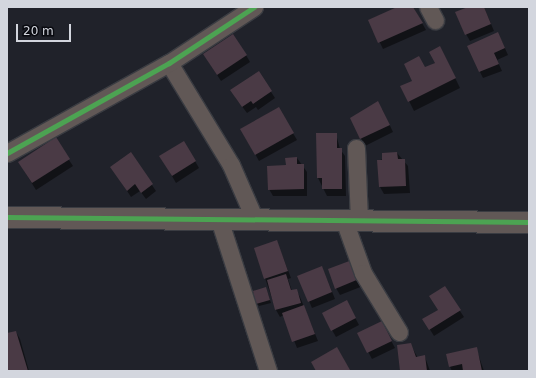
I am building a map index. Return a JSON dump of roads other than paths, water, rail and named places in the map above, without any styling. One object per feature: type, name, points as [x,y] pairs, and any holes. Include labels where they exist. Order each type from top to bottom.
[{"type":"street","points":[[7,153],[169,63],[254,7]]},
{"type":"street","points":[[169,63],[231,165],[255,220]]},
{"type":"street","points":[[356,148],[351,221],[363,273],[400,332]]},
{"type":"street","points":[[7,217],[529,222]]},
{"type":"street","points":[[219,220],[268,371]]}]
